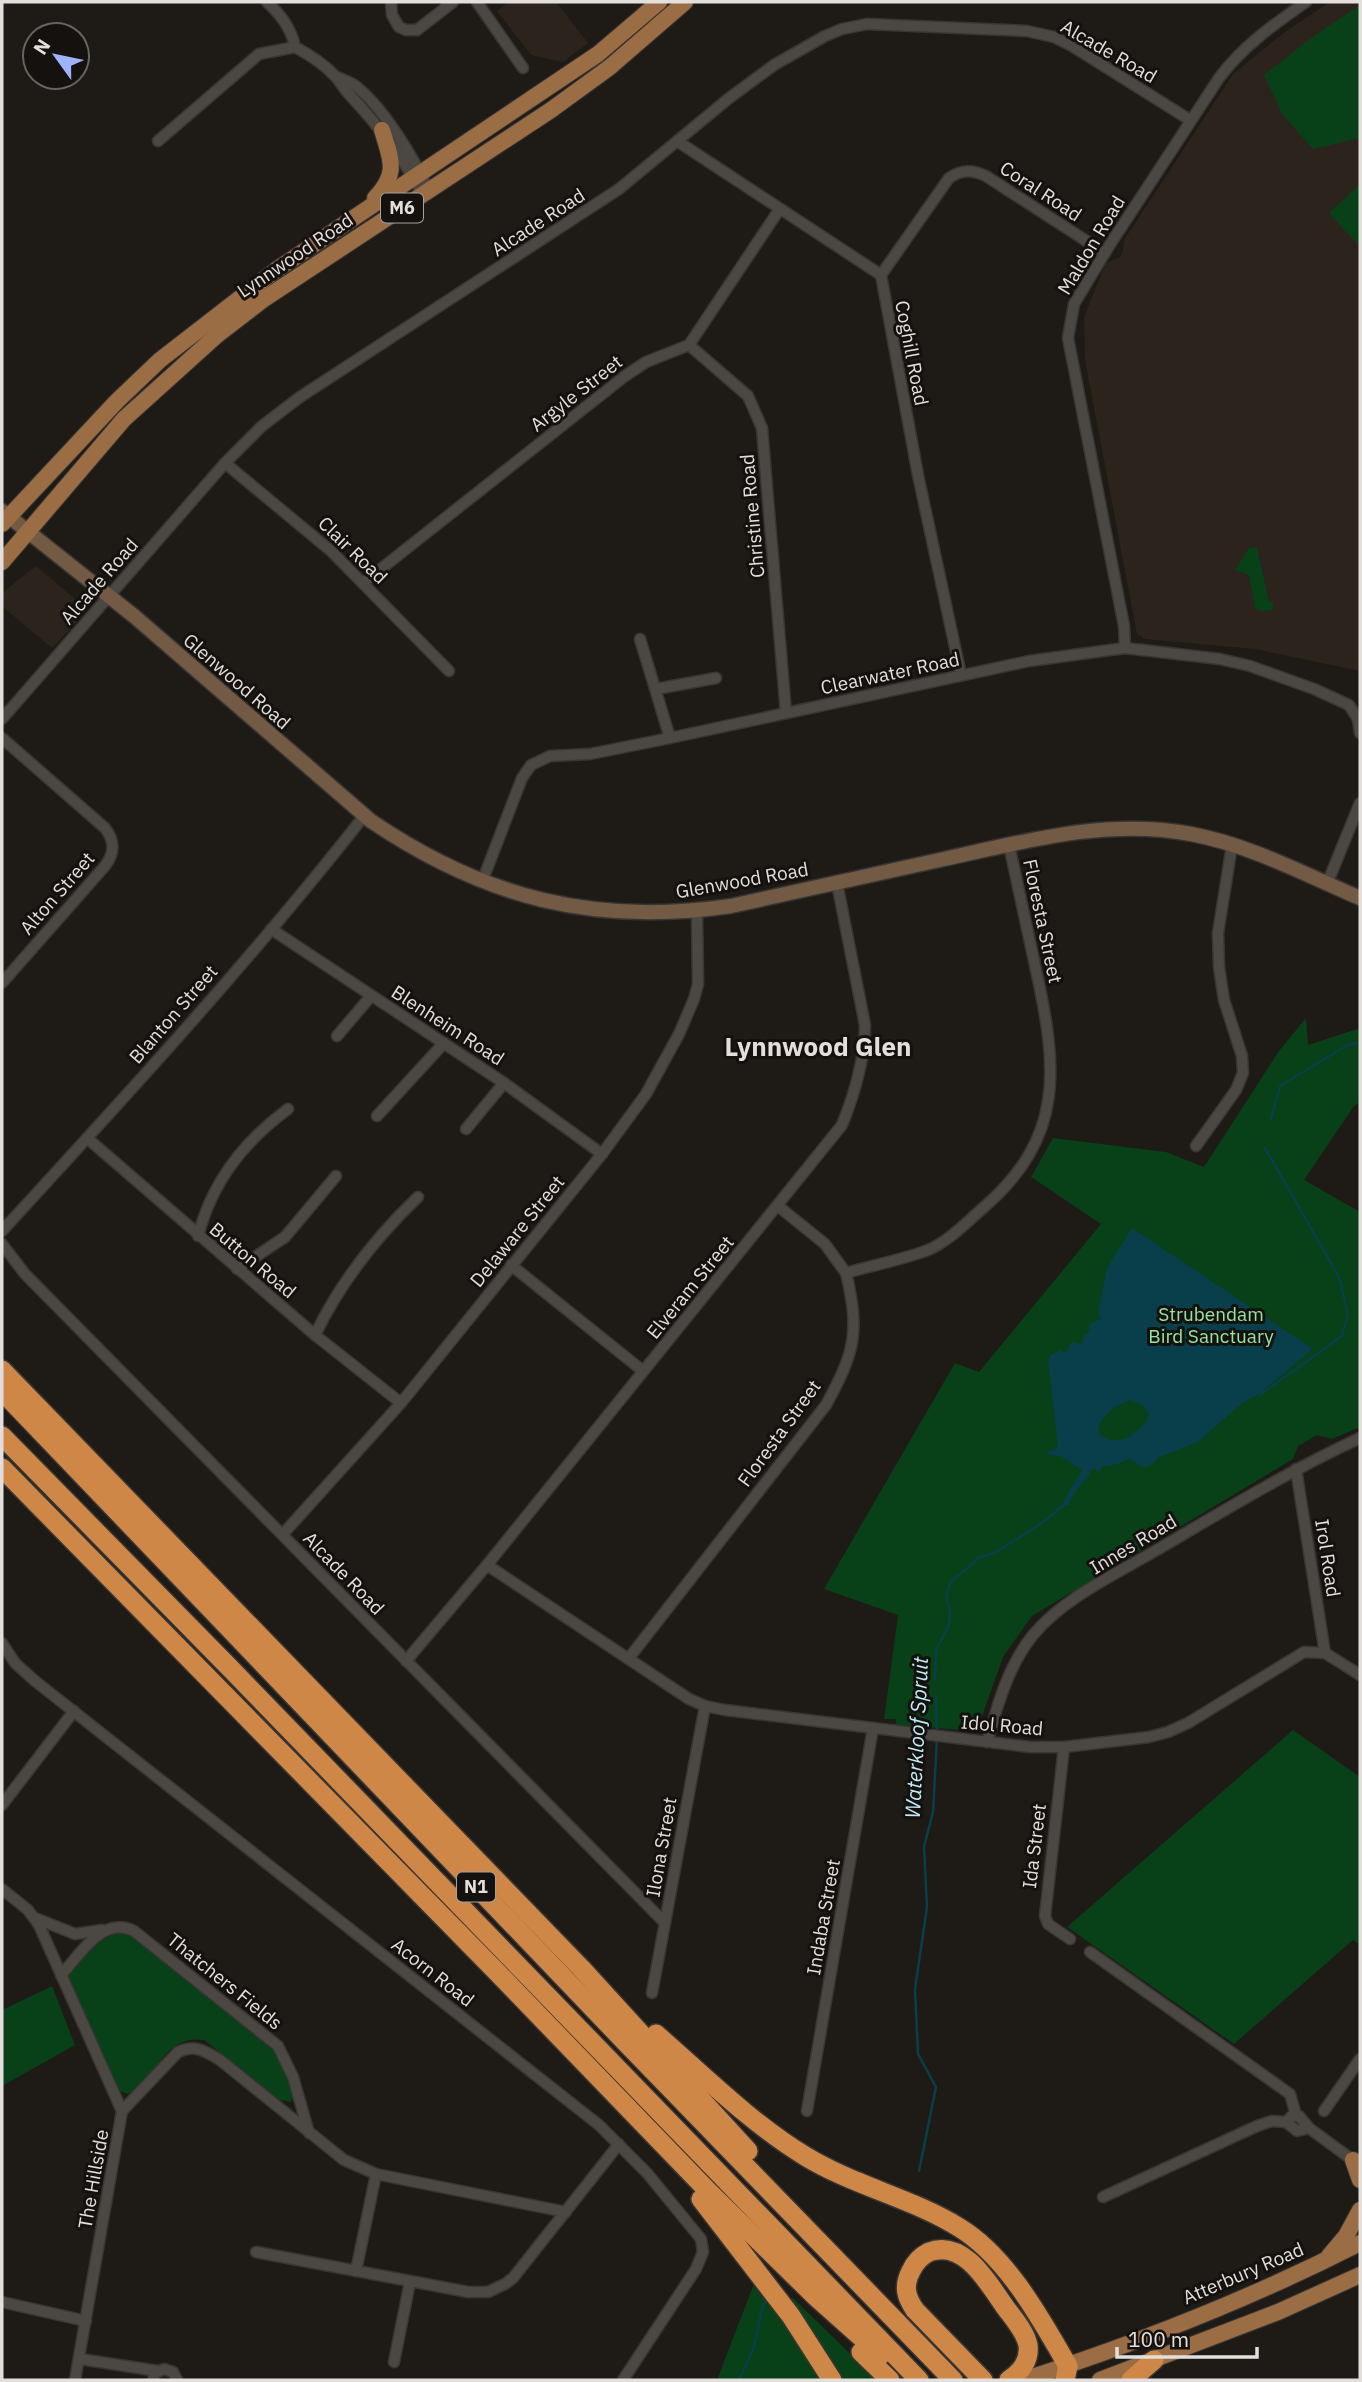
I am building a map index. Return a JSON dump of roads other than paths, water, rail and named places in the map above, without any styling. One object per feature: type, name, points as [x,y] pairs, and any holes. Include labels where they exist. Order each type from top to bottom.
[{"type":"highway","points":[[2,1363],[60,1428]]},
{"type":"highway","points":[[2,1370],[581,1968],[766,2171],[880,2305]]},
{"type":"highway","name":"N1","points":[[2,1391],[953,2380]]},
{"type":"highway","name":"N1","points":[[2,1436],[287,1727],[917,2380]]},
{"type":"highway","points":[[2,1468],[727,2210],[847,2326],[917,2380]]},
{"type":"highway","points":[[581,1968],[783,2142],[822,2166],[932,2213],[961,2228],[980,2243],[997,2259],[1014,2283],[1066,2373]]},
{"type":"highway","points":[[621,2101],[644,2135],[704,2202],[769,2286],[832,2380]]},
{"type":"highway","points":[[727,2210],[782,2275],[890,2380]]},
{"type":"highway","points":[[984,2380],[915,2310],[908,2299],[905,2290],[911,2269],[922,2256],[939,2250],[958,2254],[985,2279],[1027,2341],[1027,2356],[1017,2377]]},
{"type":"highway","points":[[1131,2380],[1154,2360]]},
{"type":"main road","name":"Lynnwood Road","points":[[4,517],[160,360],[275,270],[598,54],[659,2]]},
{"type":"main road","name":"Lynnwood Road","points":[[2,562],[124,419],[216,336],[264,299],[551,110],[610,67],[685,2]]},
{"type":"main road","points":[[359,215],[384,187],[391,173],[391,158],[382,130]]},
{"type":"main road","points":[[2,551],[19,534],[28,531]]},
{"type":"main road","points":[[1358,2161],[1360,2180]]},
{"type":"main road","points":[[1325,2261],[1346,2236],[1360,2210]]},
{"type":"main road","name":"Atterbury Road","points":[[1017,2377],[1066,2373],[1360,2244]]},
{"type":"main road","points":[[1100,2380],[1278,2312],[1360,2275]]},
{"type":"street","points":[[267,2],[280,14],[292,32],[295,47]]},
{"type":"street","points":[[391,2],[392,15],[399,27],[412,31],[453,2]]},
{"type":"street","points":[[477,2],[523,68]]},
{"type":"street","name":"Maldon Road","points":[[1125,648],[1123,620],[1068,333],[1074,304],[1189,120],[1236,55],[1262,32],[1306,2]]},
{"type":"street","name":"Alcade Road","points":[[2,719],[225,463],[262,426],[300,397],[619,189],[728,99],[807,45],[842,29],[867,24],[1027,31],[1054,37],[1072,46],[1189,120]]},
{"type":"street","points":[[158,141],[259,54],[295,47],[320,62],[337,77],[356,86],[379,110],[426,192]]},
{"type":"street","points":[[337,77],[344,89],[382,130],[418,176]]},
{"type":"street","points":[[677,141],[881,275]]},
{"type":"street","name":"Coral Road","points":[[881,275],[949,178],[958,172],[967,171],[986,176],[1105,253]]},
{"type":"street","points":[[689,345],[779,210]]},
{"type":"street","name":"Coghill Road","points":[[881,275],[918,475],[961,675]]},
{"type":"street","name":"Argyle Street","points":[[363,583],[625,376],[646,362],[689,345]]},
{"type":"street","name":"Christine Road","points":[[689,345],[748,396],[762,428],[786,713]]},
{"type":"street","name":"Clair Road","points":[[225,463],[305,527],[449,671]]},
{"type":"street","name":"Glenwood Road","points":[[4,517],[28,531],[109,596],[364,816],[408,846],[481,882],[531,899],[614,912],[697,911],[1070,832],[1116,827],[1171,831],[1232,845],[1360,898]]},
{"type":"street","points":[[640,639],[670,738]]},
{"type":"street","name":"Clearwater Road","points":[[481,882],[522,778],[531,765],[551,756],[590,754],[1037,659],[1125,648],[1220,659],[1250,666],[1349,705],[1358,719],[1360,733]]},
{"type":"street","points":[[656,689],[716,678]]},
{"type":"street","name":"Alton Street","points":[[2,738],[105,828],[113,842],[112,852],[104,866],[2,983]]},
{"type":"street","points":[[1327,884],[1360,803]]},
{"type":"street","name":"Blanton Street","points":[[2,1231],[271,929],[364,816]]},
{"type":"street","name":"Floresta Street","points":[[629,1658],[826,1405],[843,1372],[854,1337],[854,1310],[846,1273],[928,1250],[948,1237],[1010,1183],[1036,1140],[1045,1120],[1051,1084],[1049,1035],[1009,845]]},
{"type":"street","points":[[1196,1146],[1236,1090],[1243,1073],[1242,1056],[1219,975],[1218,933],[1232,845]]},
{"type":"street","name":"Elveram Street","points":[[406,1661],[487,1565],[842,1125],[864,1041],[864,1012],[837,883]]},
{"type":"street","name":"Delaware Street","points":[[283,1534],[401,1403],[603,1154],[658,1074],[694,999],[698,984],[697,911]]},
{"type":"street","name":"Blenheim Road","points":[[271,929],[504,1083],[603,1154]]},
{"type":"street","points":[[337,1036],[372,996]]},
{"type":"street","points":[[377,1116],[444,1043]]},
{"type":"street","points":[[466,1129],[504,1083]]},
{"type":"street","points":[[198,1236],[208,1204],[232,1162],[271,1122],[288,1109]]},
{"type":"street","name":"Button Road","points":[[87,1138],[315,1335],[401,1403]]},
{"type":"street","points":[[237,1269],[285,1237],[336,1176]]},
{"type":"street","points":[[315,1335],[325,1315],[367,1252],[418,1197]]},
{"type":"street","points":[[778,1206],[825,1244],[846,1273]]},
{"type":"street","name":"Alcade Road","points":[[2,1244],[25,1274],[665,1923]]},
{"type":"street","points":[[511,1265],[643,1371]]},
{"type":"street","name":"Innes Road","points":[[987,1742],[1009,1675],[1030,1639],[1045,1623],[1097,1585],[1296,1469],[1360,1438]]},
{"type":"street","name":"Irol Road","points":[[1296,1469],[1325,1653]]},
{"type":"street","name":"Idol Road","points":[[487,1565],[689,1699],[705,1706],[957,1739],[1064,1747],[1149,1737],[1188,1723],[1298,1654],[1312,1651],[1325,1653]]},
{"type":"street","name":"Acorn Road","points":[[2,1643],[15,1663],[575,2105],[647,2173],[701,2239],[703,2252],[696,2269],[623,2380]]},
{"type":"street","points":[[1325,1653],[1360,1675]]},
{"type":"street","name":"Ilona Street","points":[[652,1993],[705,1706]]},
{"type":"street","points":[[2,1805],[74,1711]]},
{"type":"street","name":"Indaba Street","points":[[807,2111],[873,1728]]},
{"type":"street","name":"Ida Street","points":[[1064,1747],[1045,1916],[1048,1924],[1070,1938]]},
{"type":"street","name":"The Hillside","points":[[2,1889],[35,1918],[122,2111],[75,2380]]},
{"type":"street","name":"Thatchers Fields","points":[[35,1918],[75,1934],[117,1926],[134,1931],[271,2039],[289,2064],[309,2133]]},
{"type":"street","points":[[61,1975],[105,1930]]},
{"type":"street","points":[[1090,1952],[1290,2094],[1289,2127],[1297,2131],[1309,2129],[1358,2161]]},
{"type":"street","points":[[122,2111],[178,2052],[186,2048],[197,2048],[220,2060],[344,2160],[376,2174],[566,2212]]},
{"type":"street","points":[[1324,2111],[1360,2059]]},
{"type":"street","points":[[1103,2197],[1257,2126],[1291,2118]]},
{"type":"street","points":[[256,2252],[468,2292],[480,2293],[497,2289],[513,2277],[619,2144]]},
{"type":"street","points":[[356,2271],[376,2174]]},
{"type":"street","points":[[394,2362],[410,2282]]},
{"type":"street","points":[[2,2302],[86,2321]]},
{"type":"street","points":[[80,2359],[128,2368],[153,2377],[164,2369],[170,2370],[177,2380]]},
{"type":"water","points":[[1132,1228],[1313,1349],[1259,1394],[1242,1403],[1198,1442],[1157,1458],[1153,1464],[1144,1468],[1130,1459],[1111,1466],[1102,1466],[1099,1473],[1094,1468],[1068,1506],[1063,1502],[1082,1470],[1060,1456],[1049,1455],[1047,1452],[1058,1447],[1048,1360],[1051,1354],[1067,1351],[1072,1342],[1081,1344],[1084,1335],[1091,1331],[1088,1328],[1091,1323],[1101,1319],[1098,1313],[1107,1268]],"holes":[[[1131,1400],[1143,1406],[1149,1415],[1134,1433],[1117,1440],[1101,1436],[1098,1430],[1100,1425],[1115,1407]]]},
{"type":"waterway","name":"Waterkloof Spruit","points":[[1271,1119],[1280,1086],[1346,1046],[1360,1042]]},
{"type":"waterway","name":"Waterkloof Spruit","points":[[1260,1395],[1342,1336],[1348,1314],[1339,1277],[1265,1148]]},
{"type":"waterway","name":"Waterkloof Spruit","points":[[935,1679],[936,1650],[949,1625],[950,1612],[946,1596],[950,1583],[980,1557],[995,1553],[1046,1520],[1067,1502]]},
{"type":"waterway","name":"Waterkloof Spruit","points":[[936,1696],[937,1731]]},
{"type":"waterway","name":"Waterkloof Spruit","points":[[919,2171],[936,2087],[918,2054],[915,1989],[927,1907],[924,1847],[933,1812],[937,1738]]},
{"type":"waterway","points":[[739,2380],[754,2347],[763,2305],[768,2299]]},
{"type":"district","name":"Lynnwood Glen","points":[[818,1047]]},
{"type":"park label","name":"Strubendam Bird Sanctuary","points":[[1211,1325]]}]
